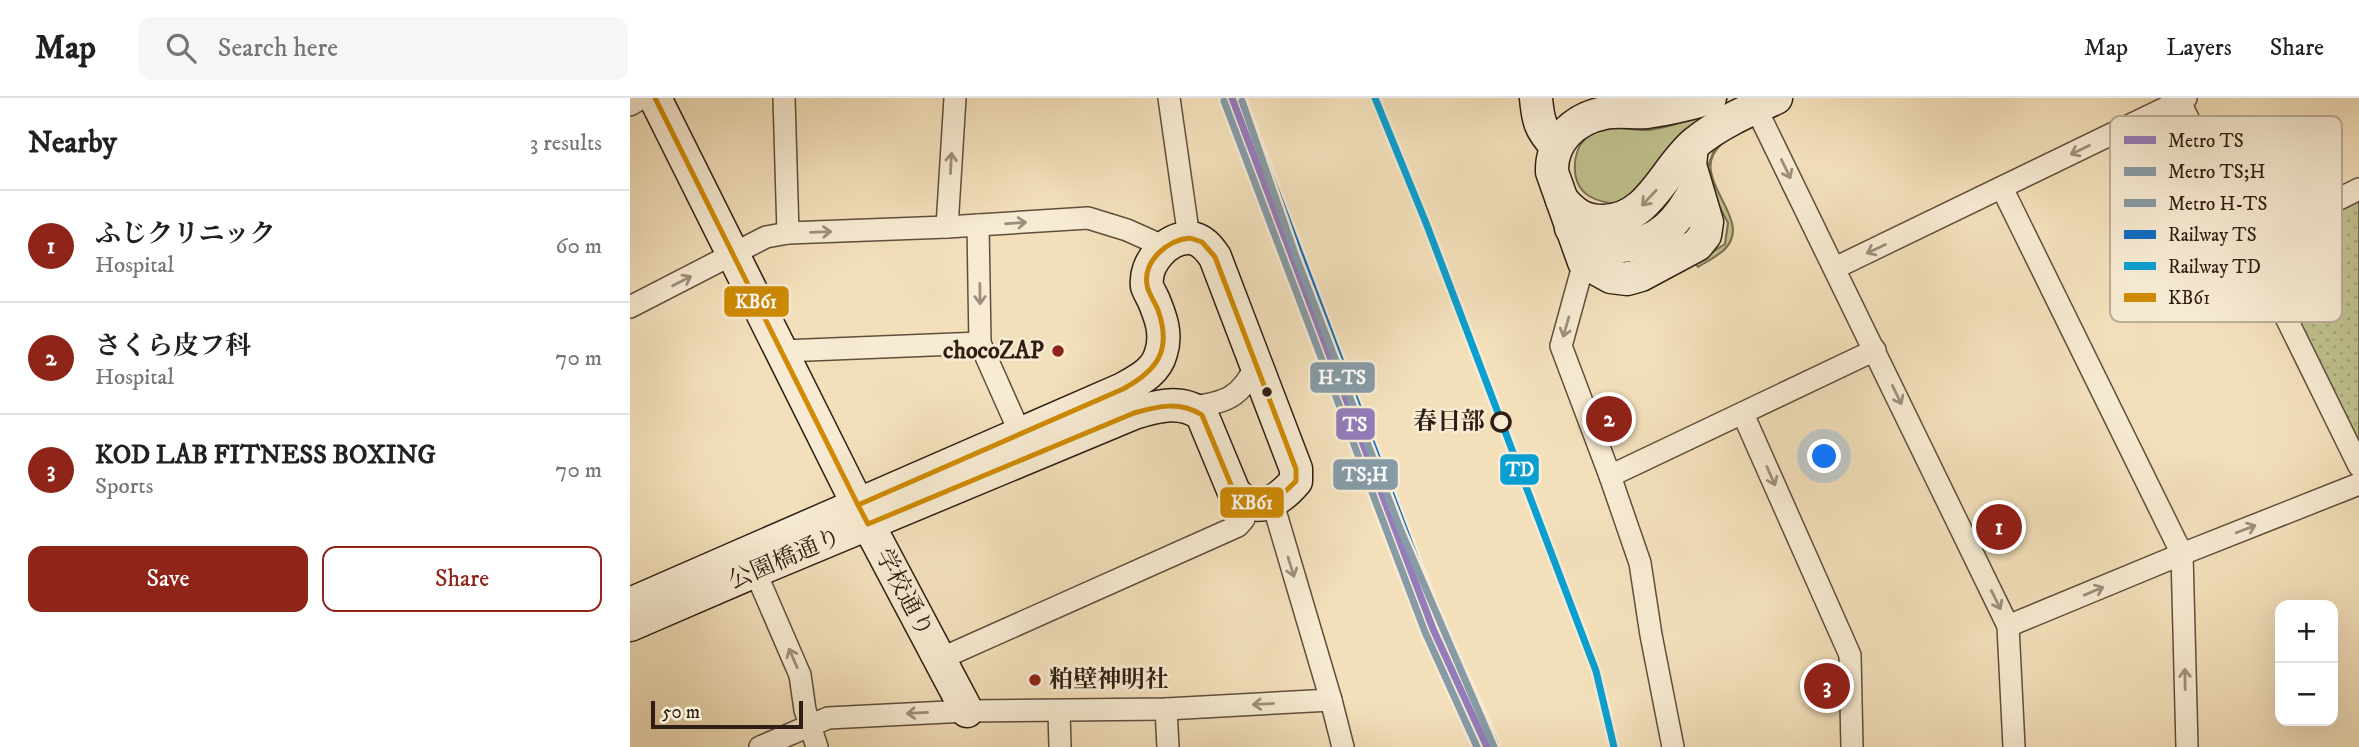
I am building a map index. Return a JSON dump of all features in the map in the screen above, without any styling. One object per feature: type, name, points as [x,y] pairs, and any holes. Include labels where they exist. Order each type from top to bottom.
[{"type":"street","points":[[630,105],[642,98]]},
{"type":"street","name":"学校通り","points":[[655,98],[863,515],[967,711]]},
{"type":"street","points":[[784,98],[789,233]]},
{"type":"street","points":[[947,227],[954,98]]},
{"type":"street","points":[[1169,98],[1177,243]]},
{"type":"street","points":[[1536,98],[1544,133],[1556,146]]},
{"type":"street","points":[[1673,747],[1640,562],[1561,346],[1584,262],[1552,172],[1551,161],[1556,146],[1566,132],[1587,118],[1606,113],[1645,112],[1666,103],[1710,98]]},
{"type":"street","points":[[2147,116],[2181,99],[2189,116]]},
{"type":"street","points":[[1566,214],[1573,213],[1589,220],[1619,219],[1634,212],[1647,201],[1692,146],[1761,101],[1835,268],[2008,626],[2014,747]]},
{"type":"street","points":[[1835,268],[2110,134]]},
{"type":"street","points":[[1584,262],[1611,277],[1628,279],[1698,245],[1705,235],[1707,222],[1690,165],[1692,146]]},
{"type":"street","points":[[1566,214],[1597,244],[1633,245],[1651,240],[1667,230],[1681,215],[1696,188]]},
{"type":"street","points":[[2002,188],[2182,554],[2187,747]]},
{"type":"street","points":[[2342,198],[2359,190]]},
{"type":"street","points":[[630,307],[766,237],[789,233],[1088,218],[1177,243],[1201,241],[1215,257],[1296,469],[1296,481],[1259,502],[1238,526],[940,659]]},
{"type":"street","points":[[978,225],[980,343],[1020,433]]},
{"type":"street","points":[[1177,243],[1155,257],[1148,272],[1147,286],[1162,320],[1164,339],[1161,355],[1153,369],[1128,401],[1156,406],[1191,407],[1217,404],[1231,398],[1247,384],[1256,365]]},
{"type":"street","points":[[2288,322],[2359,466]]},
{"type":"street","points":[[783,351],[980,343]]},
{"type":"street","points":[[1610,476],[1875,350]]},
{"type":"street","name":"公園橋通り","points":[[630,625],[755,571],[1020,433],[1128,401]]},
{"type":"street","name":"公園橋通り","points":[[630,604],[863,515],[1128,401]]},
{"type":"street","points":[[1191,407],[1202,415],[1234,492],[1259,502],[1276,514],[1343,747]]},
{"type":"street","points":[[1743,414],[1850,655],[1852,747]]},
{"type":"street","points":[[2008,626],[2359,484]]},
{"type":"street","points":[[755,571],[800,675],[805,710],[817,747]]},
{"type":"street","points":[[760,747],[828,718],[967,711],[1166,709],[1331,700]]},
{"type":"street","points":[[1166,709],[1168,747]]},
{"type":"street","points":[[1059,711],[1060,747]]},
{"type":"green space","points":[[1711,113],[1652,176],[1620,204],[1593,198],[1578,184],[1575,168],[1577,151],[1595,130],[1610,127],[1656,129]]},
{"type":"green space","points":[[1726,137],[1727,140],[1714,153],[1711,167],[1713,181],[1732,223],[1732,236],[1722,252],[1698,267],[1695,263],[1725,244],[1728,223],[1704,177],[1716,145]]},
{"type":"green space","points":[[2359,195],[2359,449],[2299,322],[2342,322],[2342,203]]},
{"type":"metro line","name":"TS","points":[[1232,98],[1433,629],[1487,747]]},
{"type":"metro line","name":"TS;H","points":[[1224,101],[1425,632],[1477,747]]},
{"type":"metro line","name":"H-TS","points":[[1242,101],[1295,254],[1401,531],[1494,747]]},
{"type":"rail line","name":"TS","points":[[1241,98],[1441,626],[1495,743]]},
{"type":"rail line","name":"TD","points":[[1375,98],[1426,223],[1596,671],[1614,747]]},
{"type":"transit line","name":"KB61","points":[[655,98],[858,505]]},
{"type":"transit line","name":"KB61","points":[[1190,238],[1202,242],[1215,257],[1296,469],[1296,481],[1289,488],[1267,503],[1251,503],[1243,499],[1234,492],[1202,415],[1185,408],[1169,406],[1134,413],[868,524],[858,505],[1123,389],[1145,374],[1159,357],[1163,337],[1158,310],[1147,285],[1149,267],[1166,247],[1190,238]]},
{"type":"place","name":"chocoZAP","points":[[1058,351]]},
{"type":"place","name":"さくら皮フ科","points":[[1609,419]]},
{"type":"place","name":"春日部","points":[[1501,422]]},
{"type":"place","name":"ふじクリニック","points":[[1999,527]]},
{"type":"place","name":"粕壁神明社","points":[[1035,680]]},
{"type":"place","name":"KOD LAB FITNESS BOXING","points":[[1827,686]]}]
